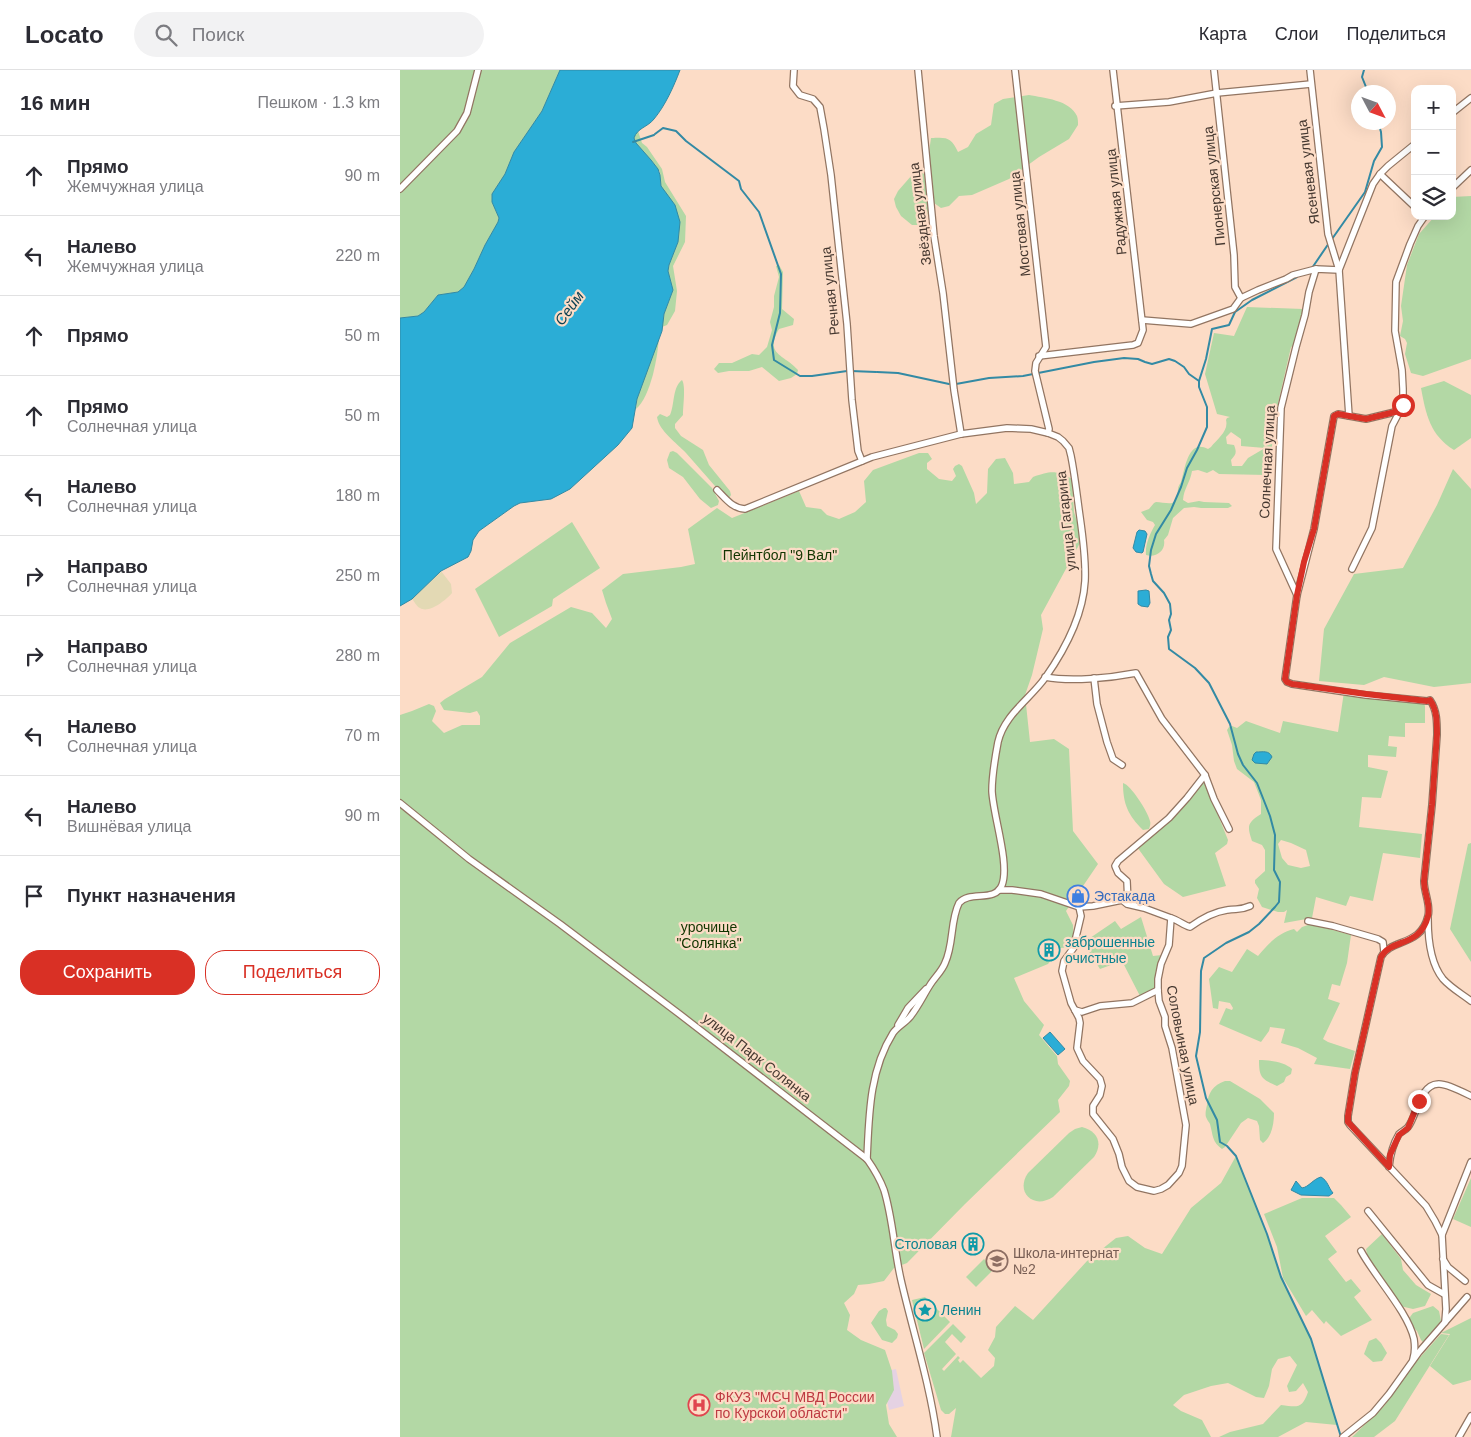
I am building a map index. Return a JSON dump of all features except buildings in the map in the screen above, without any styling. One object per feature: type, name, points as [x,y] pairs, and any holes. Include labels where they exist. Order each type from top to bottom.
[{"type":"street","points":[[400,189],[457,131],[468,113],[478,70]]},
{"type":"street","name":"Речная улица","points":[[794,70],[793,86],[800,94],[813,99],[820,107],[824,129],[831,175],[847,324],[852,400],[858,452],[862,461]]},
{"type":"street","name":"Звёздная улица","points":[[918,70],[934,236],[954,390],[962,434]]},
{"type":"street","name":"Мостовая улица","points":[[1015,70],[1046,347],[1036,363],[1036,373],[1049,429],[1048,433]]},
{"type":"street","name":"Радужная улица","points":[[1039,356],[1133,345],[1138,343],[1143,330],[1113,70]]},
{"type":"street","name":"Пионерская улица","points":[[1214,70],[1234,256],[1235,287],[1241,298]]},
{"type":"street","name":"Ясеневая улица","points":[[1310,70],[1328,234],[1339,270]]},
{"type":"street","points":[[1116,106],[1169,102],[1217,93],[1311,84]]},
{"type":"street","points":[[1456,111],[1471,98]]},
{"type":"street","points":[[1349,416],[1339,270],[1373,184],[1388,166],[1411,147]]},
{"type":"street","points":[[1456,184],[1471,170]]},
{"type":"street","points":[[1380,174],[1411,203]]},
{"type":"street","points":[[1352,569],[1372,528],[1392,426],[1403,405],[1402,370],[1395,331],[1396,282],[1414,235],[1422,220]]},
{"type":"street","points":[[1142,320],[1190,324],[1233,309],[1241,298],[1293,275],[1316,269],[1339,270]]},
{"type":"street","name":"Солнечная улица","points":[[1297,595],[1276,550],[1281,408],[1316,269]]},
{"type":"street","points":[[1403,405],[1395,412],[1366,419],[1338,414],[1334,416],[1314,529],[1297,595],[1285,679],[1292,684],[1430,700],[1434,706],[1437,723],[1436,750],[1424,881],[1428,906],[1428,934],[1433,959],[1442,978],[1471,1001]]},
{"type":"street","name":"улица Гагарина","points":[[717,490],[737,509],[745,509],[862,461],[900,449],[962,434],[1007,428],[1031,429],[1048,433],[1063,441],[1069,448],[1085,552],[1085,582],[1077,615],[1060,653],[1045,677],[1007,721],[999,738],[992,792],[1004,866],[1002,884],[998,890]]},
{"type":"street","points":[[1045,677],[1056,680],[1136,673],[1162,719],[1205,775],[1214,799],[1229,829]]},
{"type":"street","points":[[1094,678],[1097,704],[1107,742],[1113,759],[1122,765]]},
{"type":"street","points":[[1128,904],[1127,881],[1118,873],[1115,866],[1118,861],[1169,818],[1205,775]]},
{"type":"street","name":"улица Парк Солянка","points":[[400,803],[469,859],[560,924],[682,1016],[867,1160],[877,1174],[884,1190],[900,1278],[934,1413],[937,1437]]},
{"type":"street","points":[[867,1160],[868,1120],[874,1081],[886,1047],[895,1030],[919,1006],[945,964],[959,903],[962,900],[968,897],[993,894],[998,890],[1041,894],[1079,907],[1122,900],[1128,904],[1175,919],[1190,927],[1202,918],[1220,911],[1230,909],[1242,910],[1250,906]]},
{"type":"street","points":[[1079,907],[1081,916],[1075,946],[1064,961],[1062,971],[1074,1010],[1082,1012],[1100,1006],[1132,1003],[1158,990]]},
{"type":"street","points":[[1384,952],[1392,946],[1413,938],[1420,931],[1428,917]]},
{"type":"street","name":"Соловьиная улица","points":[[1074,1010],[1080,1023],[1077,1044],[1079,1053],[1100,1079],[1102,1086],[1100,1095],[1093,1106],[1093,1114],[1113,1139],[1125,1174],[1133,1185],[1144,1190],[1154,1191],[1162,1189],[1175,1179],[1182,1166],[1186,1125],[1172,1048],[1165,1026],[1165,1017],[1158,990],[1161,964],[1169,945],[1171,918]]},
{"type":"street","points":[[1308,922],[1333,926],[1383,942],[1384,952],[1376,976],[1355,1073],[1348,1122],[1426,1206],[1442,1235]]},
{"type":"street","points":[[1389,1167],[1390,1155],[1399,1135],[1408,1128],[1419,1101],[1430,1088],[1436,1084],[1441,1084],[1471,1096]]},
{"type":"street","points":[[1445,1322],[1442,1235],[1471,1162]]},
{"type":"street","points":[[1368,1210],[1428,1285],[1444,1294]]},
{"type":"street","points":[[1361,1251],[1412,1332],[1415,1352],[1412,1363]]},
{"type":"street","points":[[1442,1257],[1448,1267],[1465,1281]]},
{"type":"street","points":[[1343,1437],[1373,1413],[1419,1352],[1467,1297]]},
{"type":"street","points":[[1459,1437],[1471,1416]]},
{"type":"shaded area","points":[[896,1369],[904,1406],[889,1410],[883,1384],[883,1372]]},
{"type":"green space","points":[[400,70],[560,70],[542,111],[514,152],[505,174],[492,194],[492,202],[499,218],[498,222],[464,287],[458,292],[438,295],[424,312],[418,316],[400,318]]},
{"type":"green space","points":[[1029,95],[1063,103],[1074,111],[1078,119],[1078,125],[1069,139],[1039,157],[1009,179],[972,195],[959,196],[949,206],[941,208],[934,203],[929,152],[931,138],[948,139],[953,143],[958,152],[968,147],[976,134],[991,125],[994,104],[1003,99]]},
{"type":"green space","points":[[638,131],[642,143],[647,147],[662,169],[665,182],[686,216],[685,242],[673,266],[677,291],[675,311],[667,325],[662,327],[664,314],[673,290],[668,271],[669,265],[678,242],[661,186],[660,172],[634,141]]},
{"type":"green space","points":[[918,171],[924,174],[929,205],[927,216],[918,225],[912,225],[901,216],[894,199],[898,191]]},
{"type":"green space","points":[[1471,196],[1471,359],[1423,376],[1411,373],[1405,354],[1407,343],[1400,336],[1403,321],[1401,306],[1407,265],[1419,234],[1431,220],[1456,220],[1456,197]]},
{"type":"green space","points":[[779,265],[783,272],[782,309],[794,319],[793,325],[779,329],[774,344],[778,353],[798,370],[797,374],[791,378],[779,381],[762,367],[749,371],[718,373],[714,369],[719,363],[732,363],[752,354],[759,355],[767,347],[772,330],[770,322],[779,277],[776,266]]},
{"type":"green space","points":[[1247,307],[1303,309],[1303,317],[1295,345],[1291,347],[1274,421],[1270,472],[1267,475],[1219,474],[1213,470],[1207,473],[1198,470],[1192,471],[1183,500],[1188,503],[1199,501],[1229,503],[1232,506],[1228,508],[1184,508],[1173,518],[1160,553],[1150,556],[1146,555],[1147,543],[1155,525],[1147,520],[1141,512],[1149,509],[1156,502],[1172,503],[1176,500],[1188,456],[1196,448],[1208,449],[1211,447],[1226,428],[1226,420],[1230,417],[1217,414],[1205,374],[1214,333],[1234,336]],"holes":[[[1231,432],[1241,439],[1241,446],[1265,448],[1248,458],[1242,466],[1232,466],[1231,460],[1236,450],[1234,445],[1227,444],[1226,437]]]},
{"type":"green space","points":[[659,336],[650,385],[646,395],[636,409],[637,399]]},
{"type":"green space","points":[[682,380],[684,391],[683,415],[675,424],[675,428],[681,436],[703,450],[709,465],[730,491],[731,495],[729,498],[722,494],[658,422],[657,417],[660,414],[667,417],[670,415],[675,392]]},
{"type":"green space","points":[[1444,381],[1471,395],[1471,438],[1454,450],[1439,438],[1430,424],[1421,388]]},
{"type":"green space","points":[[673,451],[712,488],[719,501],[718,505],[711,508],[700,499],[683,477],[669,468],[667,460],[670,452]]},
{"type":"green space","name":"урочище \"Солянка\"","points":[[919,453],[928,453],[932,459],[927,463],[927,469],[939,479],[952,481],[956,476],[953,469],[955,466],[959,464],[962,466],[974,493],[976,504],[987,493],[988,469],[996,459],[1005,458],[1013,473],[1014,484],[1029,482],[1033,477],[1049,473],[1061,474],[1072,479],[1074,512],[1079,527],[1080,543],[1041,615],[1043,629],[1025,695],[1030,742],[1054,739],[1069,749],[1073,831],[1098,864],[1066,911],[1073,925],[1074,947],[1060,948],[1048,964],[1014,978],[1024,1001],[1044,1025],[1039,1035],[1057,1056],[1058,1064],[1070,1081],[1069,1086],[1058,1100],[1060,1112],[907,1263],[894,1268],[884,1281],[858,1285],[854,1294],[844,1303],[850,1315],[847,1330],[861,1340],[885,1350],[892,1371],[894,1390],[886,1405],[889,1424],[897,1437],[400,1437],[400,715],[429,704],[434,706],[436,711],[432,721],[444,733],[462,725],[480,725],[480,716],[477,711],[470,713],[444,710],[440,703],[482,677],[510,643],[571,607],[592,613],[606,628],[612,619],[602,590],[623,574],[695,564],[688,529],[717,508],[732,518],[799,491],[806,507],[821,509],[827,515],[839,519],[855,512],[866,502],[864,481],[873,470]]},
{"type":"green space","points":[[1453,469],[1471,489],[1471,683],[1434,687],[1384,677],[1364,685],[1319,681],[1324,629],[1354,574],[1403,568],[1437,505]]},
{"type":"green space","points":[[572,522],[600,568],[553,599],[552,606],[499,637],[475,589]]},
{"type":"green space","points":[[1344,692],[1422,699],[1425,706],[1425,723],[1405,723],[1405,737],[1389,736],[1388,746],[1397,747],[1396,757],[1368,755],[1368,767],[1388,771],[1381,798],[1362,797],[1359,827],[1422,834],[1420,858],[1383,853],[1373,901],[1350,896],[1346,906],[1316,897],[1312,918],[1284,923],[1287,910],[1278,912],[1262,907],[1257,898],[1259,889],[1255,880],[1265,871],[1265,850],[1262,845],[1252,841],[1249,825],[1261,814],[1261,800],[1254,782],[1237,769],[1227,730],[1232,726],[1237,728],[1246,721],[1280,733],[1283,721],[1338,732]],"holes":[[[1281,840],[1306,850],[1310,866],[1301,868],[1288,865],[1282,858],[1278,844]]]},
{"type":"green space","points":[[1204,780],[1228,840],[1227,844],[1215,853],[1226,886],[1183,897],[1164,884],[1137,847]]},
{"type":"green space","points":[[1123,783],[1135,794],[1143,806],[1149,817],[1149,829],[1143,830],[1127,809]]},
{"type":"green space","points":[[1471,843],[1471,962],[1450,929],[1468,844]]},
{"type":"green space","points":[[1141,917],[1153,956],[1162,955],[1156,970],[1154,989],[1140,996],[1122,961],[1100,969],[1084,944],[1115,921],[1121,929]]},
{"type":"green space","points":[[1311,924],[1351,935],[1347,963],[1340,986],[1332,984],[1328,999],[1340,1003],[1323,1039],[1355,1051],[1350,1069],[1314,1064],[1317,1058],[1298,1048],[1281,1043],[1285,1029],[1270,1027],[1261,1042],[1219,1024],[1226,1008],[1232,1010],[1233,1008],[1230,1003],[1219,1001],[1218,1009],[1213,1008],[1209,979],[1219,967],[1232,972],[1247,949],[1258,956],[1278,936],[1294,929],[1297,932],[1302,927]]},
{"type":"green space","points":[[1259,1060],[1281,1063],[1292,1069],[1291,1074],[1286,1077],[1284,1082],[1277,1086],[1262,1077]]},
{"type":"green space","points":[[1225,1081],[1230,1081],[1260,1099],[1274,1113],[1270,1134],[1263,1143],[1260,1140],[1257,1121],[1248,1118],[1241,1123],[1225,1147],[1222,1149],[1215,1141],[1206,1117],[1206,1110],[1212,1090]]},
{"type":"green space","points":[[1082,1127],[1092,1132],[1097,1139],[1098,1147],[1094,1157],[1053,1197],[1039,1201],[1028,1197],[1024,1187],[1028,1173],[1069,1133]]},
{"type":"green space","points":[[1236,1156],[1267,1234],[1281,1277],[1311,1339],[1337,1425],[1306,1422],[1278,1437],[1219,1437],[1230,1432],[1263,1424],[1281,1405],[1299,1406],[1304,1401],[1308,1392],[1303,1383],[1296,1391],[1289,1392],[1287,1386],[1297,1365],[1290,1356],[1278,1359],[1272,1369],[1269,1386],[1264,1398],[1256,1397],[1228,1383],[1211,1386],[1184,1395],[1173,1405],[1181,1411],[1202,1420],[1211,1437],[951,1437],[956,1408],[949,1414],[945,1414],[941,1410],[924,1353],[953,1324],[966,1337],[961,1343],[952,1334],[945,1342],[956,1354],[942,1369],[944,1371],[958,1356],[960,1363],[963,1360],[981,1378],[994,1366],[995,1358],[988,1350],[995,1337],[996,1327],[1015,1306],[1033,1320],[1087,1261],[1116,1238],[1128,1236],[1145,1248],[1162,1254],[1191,1208],[1221,1183]]},
{"type":"green space","points":[[1471,1178],[1471,1227],[1453,1219]]},
{"type":"green space","points":[[1302,1198],[1334,1198],[1351,1217],[1325,1236],[1337,1252],[1328,1259],[1346,1282],[1351,1279],[1361,1291],[1354,1297],[1372,1320],[1341,1336],[1326,1321],[1324,1324],[1312,1310],[1306,1316],[1283,1278],[1277,1247],[1264,1214]]},
{"type":"green space","points":[[1382,1234],[1401,1259],[1403,1270],[1416,1285],[1431,1294],[1425,1306],[1413,1309],[1400,1306],[1368,1259],[1366,1249]]},
{"type":"green space","points":[[984,1259],[994,1269],[976,1287],[966,1277]]},
{"type":"green space","points":[[925,1297],[950,1322],[924,1349],[912,1300]]},
{"type":"green space","points":[[1433,1306],[1439,1311],[1441,1321],[1424,1343],[1417,1331],[1407,1321],[1413,1313]]},
{"type":"green space","points":[[884,1308],[888,1311],[887,1326],[898,1334],[892,1343],[882,1340],[871,1323],[879,1311]]},
{"type":"green space","points":[[1471,1318],[1471,1380],[1453,1385],[1430,1366],[1450,1334],[1441,1333]]},
{"type":"green space","points":[[1441,1334],[1449,1335],[1395,1421],[1374,1437],[1352,1437],[1384,1406],[1415,1363]]},
{"type":"green space","points":[[1376,1338],[1387,1353],[1382,1361],[1373,1362],[1364,1354],[1369,1341]]},
{"type":"sand","points":[[441,571],[451,584],[452,593],[432,608],[424,609],[419,607],[412,599]]},
{"type":"water","name":"Сейм","points":[[560,70],[680,70],[669,96],[658,114],[634,138],[658,169],[661,186],[675,205],[680,222],[678,242],[668,271],[673,290],[664,314],[662,331],[637,399],[632,428],[618,445],[570,489],[551,499],[520,503],[479,531],[473,540],[468,557],[441,571],[412,599],[400,606],[400,318],[418,316],[424,312],[438,295],[458,292],[464,287],[498,222],[499,218],[492,202],[492,194],[505,174],[514,152],[542,111]]},
{"type":"water","points":[[1139,530],[1145,531],[1147,534],[1142,553],[1136,552],[1133,548]]},
{"type":"water","points":[[1138,591],[1149,591],[1150,603],[1148,607],[1138,604]]},
{"type":"water","points":[[1256,752],[1267,752],[1272,757],[1267,764],[1255,763],[1252,760]]},
{"type":"water","points":[[1050,1032],[1065,1049],[1058,1055],[1043,1038]]},
{"type":"water","points":[[1321,1177],[1327,1182],[1333,1193],[1329,1196],[1301,1195],[1291,1190],[1296,1181],[1302,1188]]},
{"type":"waterway","points":[[1364,70],[1362,77],[1365,85]]},
{"type":"waterway","points":[[655,134],[663,128],[676,131],[686,141],[739,181],[741,189],[759,212],[781,274],[780,313],[772,345],[774,360],[800,376],[847,371]]},
{"type":"waterway","points":[[1332,239],[1365,192],[1374,161],[1382,147],[1380,130]]},
{"type":"waterway","points":[[633,142],[654,135]]},
{"type":"waterway","points":[[1312,268],[1329,243]]},
{"type":"waterway","points":[[1297,277],[1252,300],[1235,312],[1229,325],[1212,329],[1199,381],[1199,387],[1207,407],[1207,427],[1187,468],[1171,510],[1156,534],[1149,566],[1153,581],[1164,593],[1170,604],[1171,614],[1169,620],[1171,630],[1168,637],[1169,649],[1195,668],[1209,683],[1230,724],[1243,765],[1257,783],[1275,835],[1274,870],[1280,882],[1279,902],[1249,932],[1226,943],[1204,958],[1201,971],[1200,1032],[1196,1056],[1206,1098],[1217,1120],[1220,1142],[1227,1146],[1236,1156],[1267,1234],[1281,1277],[1311,1339],[1341,1437]]},
{"type":"waterway","points":[[956,384],[989,378],[1023,376],[1124,358],[1138,359],[1152,364],[1169,359],[1184,367],[1189,374],[1199,381]]},
{"type":"waterway","points":[[851,371],[876,372]]},
{"type":"waterway","points":[[877,372],[898,373],[949,384]]},
{"type":"place","name":"Эстакада","points":[[1078,896]]},
{"type":"place","name":"заброшенные очистные","points":[[1049,950]]},
{"type":"place","name":"Столовая","points":[[973,1244]]},
{"type":"place","name":"Школа-интернат №2","points":[[997,1261]]},
{"type":"place","name":"Ленин","points":[[925,1310]]},
{"type":"place","name":"ФКУЗ \"МСЧ МВД России по Курской области\"","points":[[699,1405]]},
{"type":"route","points":[[1403,405],[1395,412],[1366,419],[1338,414],[1334,416],[1314,529],[1297,595],[1285,679],[1292,684],[1430,700],[1434,706],[1437,734],[1424,881],[1429,911],[1428,917],[1420,931],[1413,938],[1405,943],[1392,946],[1381,957],[1355,1073],[1348,1122],[1389,1167],[1390,1155],[1399,1135],[1408,1128],[1419,1101]]},
{"type":"park label","name":"Пейнтбол \"9 Вал\"","points":[[780,555]]}]
